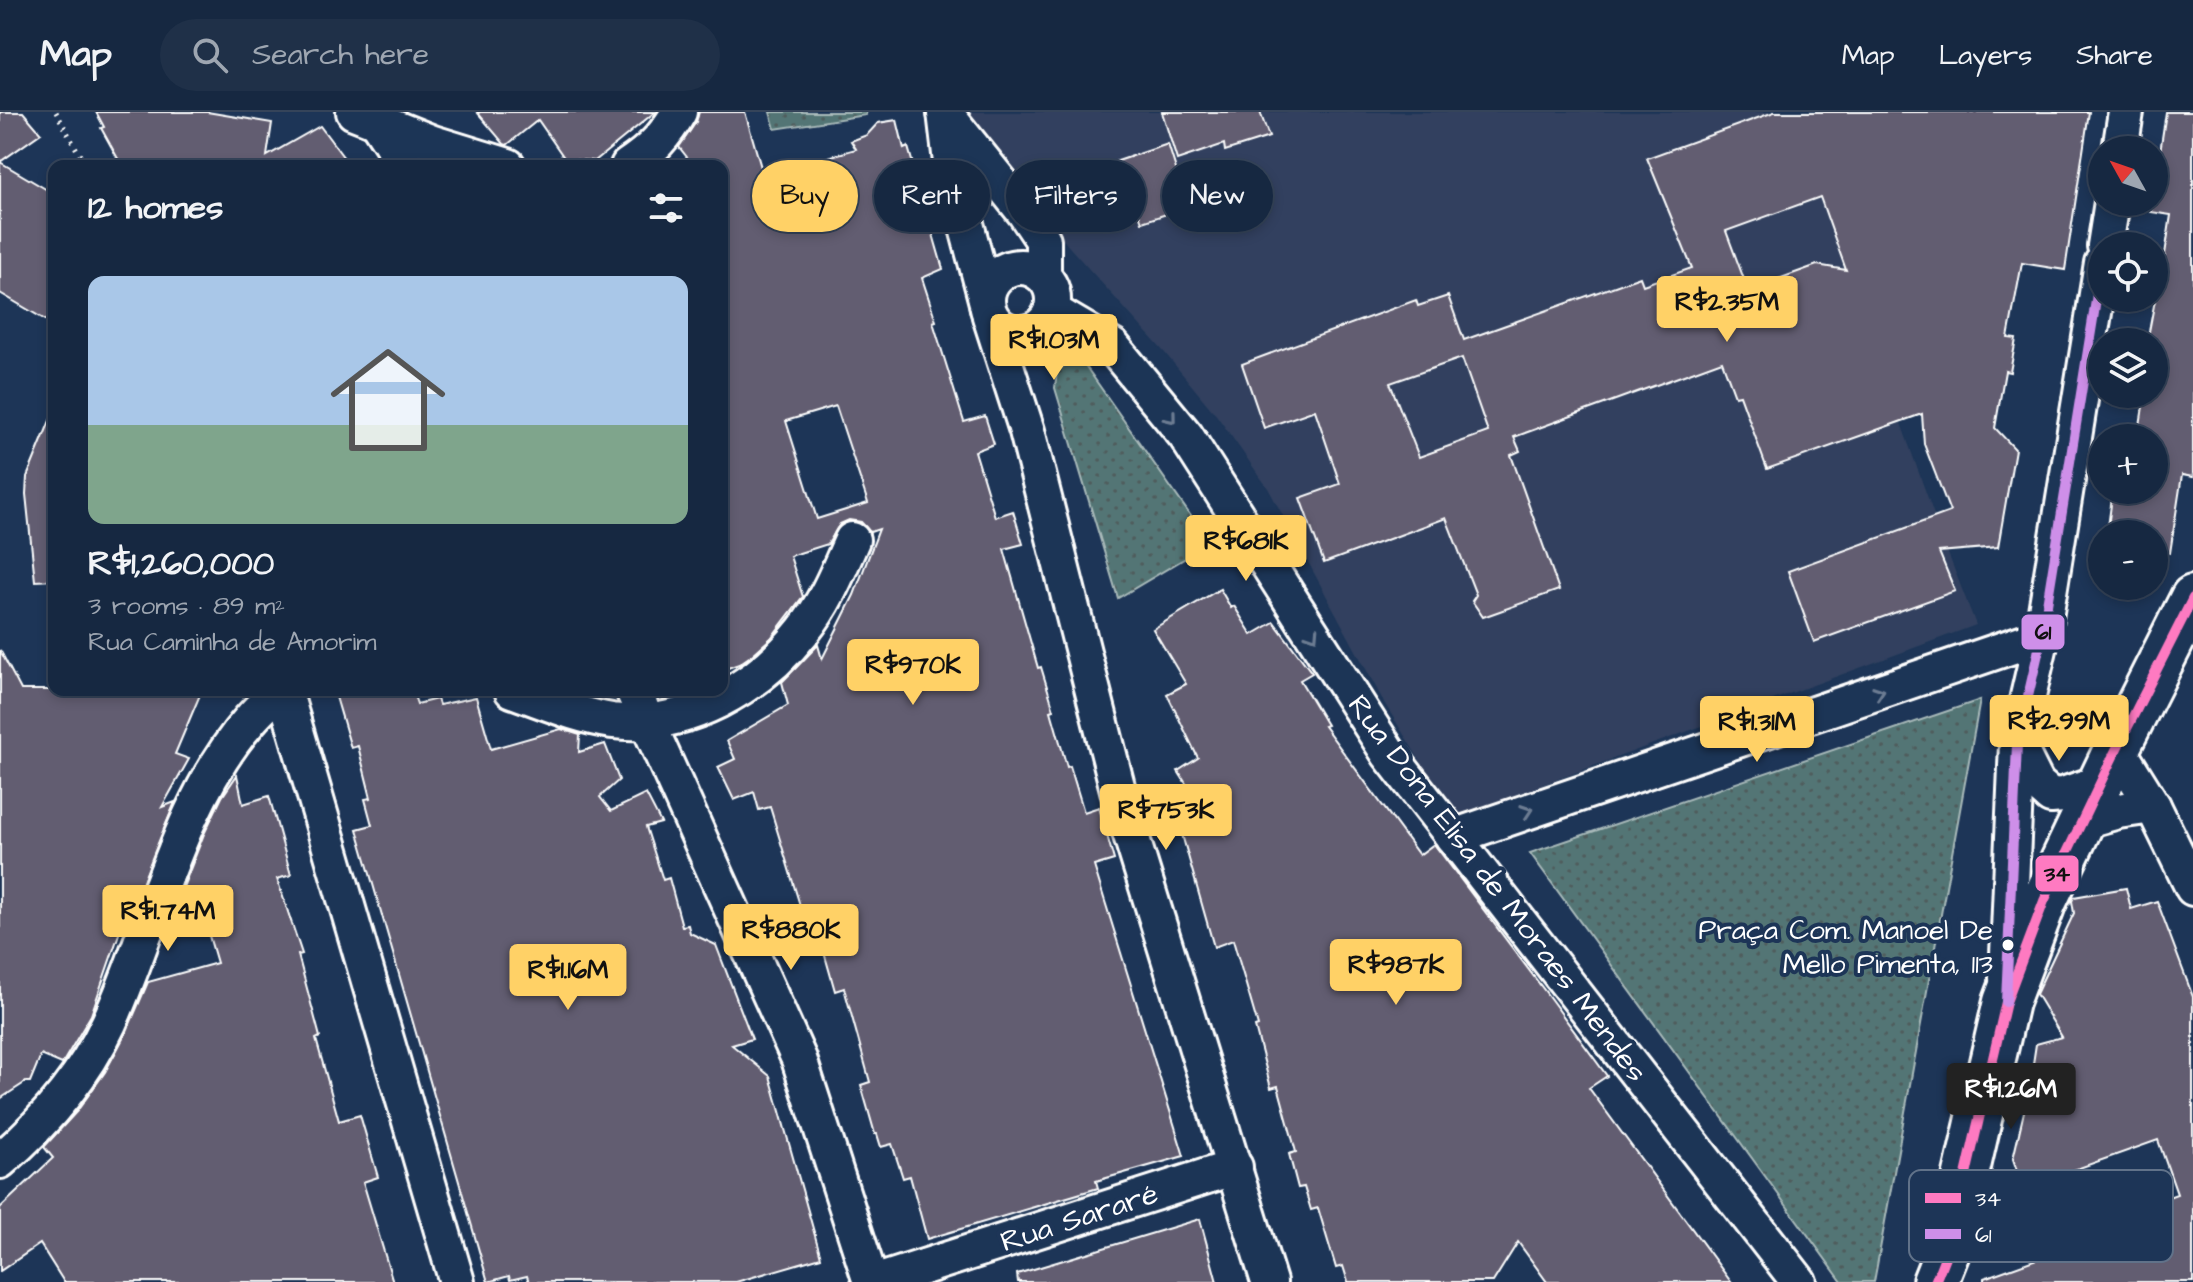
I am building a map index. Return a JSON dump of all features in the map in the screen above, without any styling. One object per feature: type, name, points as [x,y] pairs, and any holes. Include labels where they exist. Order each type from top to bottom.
[{"type":"street","points":[[637,160],[651,151],[679,112]]},
{"type":"street","points":[[2122,136],[2126,112]]},
{"type":"street","points":[[945,113],[1017,202],[1043,240],[1043,275]]},
{"type":"street","points":[[945,113],[952,171],[988,309],[1027,431],[1122,806],[1269,1282]]},
{"type":"street","points":[[367,115],[401,160]]},
{"type":"street","points":[[367,115],[433,143],[488,160]]},
{"type":"street","points":[[1027,431],[1040,322],[1054,298],[1051,285],[1043,275],[1031,268],[1006,270],[995,278],[989,290],[988,309],[999,327],[1012,333],[1040,322]]},
{"type":"street","points":[[2006,1002],[2017,744],[2042,636],[2094,312]]},
{"type":"street","name":"Rua Dona Elisa de Moraes Mendes","points":[[1040,322],[1113,347],[1186,436],[1389,754],[1799,1282]]},
{"type":"street","points":[[532,696],[610,720],[646,723],[693,712],[731,695],[773,663],[803,631],[832,586],[852,540]]},
{"type":"street","points":[[1968,1170],[2006,1002],[2044,901],[2193,598]]},
{"type":"street","points":[[1453,837],[2042,636]]},
{"type":"street","points":[[0,1161],[37,1128],[77,1078],[108,1026],[207,784],[250,720],[276,696]]},
{"type":"street","points":[[284,696],[457,1282]]},
{"type":"street","points":[[635,696],[799,1059],[874,1282]]},
{"type":"street","points":[[2017,744],[2037,784],[2051,796],[2063,795],[2109,765]]},
{"type":"street","points":[[2109,765],[2153,806],[2193,888]]},
{"type":"street","points":[[2082,821],[2153,806]]},
{"type":"street","name":"Rua Sararé","points":[[874,1282],[1235,1167]]},
{"type":"path","points":[[56,112],[83,160]]},
{"type":"shaded area","points":[[958,112],[1789,112],[1976,625],[1455,817],[1385,704],[1268,488],[1217,416],[1057,232],[1146,232],[1146,160],[1006,160],[1006,170]]},
{"type":"green space","points":[[770,112],[866,112],[866,115],[775,129]]},
{"type":"green space","points":[[1082,361],[1214,549],[1184,559],[1118,598],[1055,388],[1057,371],[1070,362]]},
{"type":"green space","points":[[1980,700],[1874,1282],[1842,1282],[1530,853]]},
{"type":"building","points":[[0,112],[23,112],[41,133],[0,162]]},
{"type":"building","points":[[96,112],[207,112],[272,123],[267,156],[320,126],[346,160],[119,160],[101,128],[104,127]]},
{"type":"building","points":[[477,112],[655,112],[596,160],[565,159],[538,120],[507,145]]},
{"type":"building","points":[[699,112],[745,112],[759,160],[752,160],[752,232],[858,232],[858,160],[818,160],[856,149],[851,141],[867,135],[878,123],[897,120],[904,149],[908,147],[912,160],[874,160],[874,232],[932,232],[943,269],[922,278],[936,321],[933,322],[964,422],[985,416],[994,444],[975,451],[995,517],[1013,511],[1023,544],[1004,549],[1038,668],[1041,667],[1054,710],[1051,711],[1067,767],[1070,766],[1084,812],[1099,807],[1114,860],[1094,866],[1184,1156],[1096,1181],[1098,1188],[927,1239],[910,1176],[903,1178],[892,1144],[881,1147],[861,1085],[870,1082],[844,988],[835,991],[820,938],[798,944],[786,917],[802,912],[770,807],[759,810],[754,792],[734,800],[718,767],[735,759],[727,741],[788,705],[782,682],[818,645],[822,659],[854,595],[879,529],[870,532],[861,522],[849,520],[840,524],[828,544],[790,556],[803,597],[771,638],[752,655],[728,668],[728,160],[689,160],[679,147]],"holes":[[[836,406],[868,503],[817,519],[786,421]]]},
{"type":"building","points":[[1162,112],[1260,112],[1269,137],[1225,151],[1224,144],[1177,160]]},
{"type":"building","points":[[1774,112],[2089,112],[2065,270],[2022,263],[2008,338],[2016,339],[2010,372],[2005,371],[1995,428],[2015,449],[1998,547],[1939,552],[1955,591],[1814,642],[1788,571],[1950,512],[1924,444],[1922,414],[1767,469],[1740,395],[1735,396],[1722,361],[1514,437],[1520,451],[1511,455],[1559,590],[1483,617],[1472,601],[1476,595],[1446,518],[1324,563],[1300,498],[1340,484],[1315,410],[1264,428],[1242,364],[1416,300],[1418,306],[1448,296],[1464,340],[1640,277],[1643,285],[1692,268],[1647,158]],"holes":[[[1820,197],[1846,270],[1817,265],[1748,290],[1726,231]],[[1462,358],[1488,432],[1419,457],[1390,383]]]},
{"type":"building","points":[[2166,112],[2193,112],[2193,477],[2182,475],[2170,553],[2168,520],[2109,520],[2111,504],[2168,504],[2168,424],[2140,424],[2143,408],[2168,408],[2168,328],[2150,328],[2153,312],[2168,312],[2171,215],[2168,215],[2168,136],[2162,136]]},
{"type":"building","points":[[1168,144],[1173,160],[1162,160],[1162,215],[1146,221],[1146,160],[1121,160]]},
{"type":"building","points":[[0,162],[48,190],[48,321],[0,293]]},
{"type":"building","points":[[48,426],[48,580],[35,581],[27,477]]},
{"type":"building","points":[[1220,589],[1252,635],[1274,622],[1312,673],[1300,680],[1327,725],[1324,726],[1419,855],[1434,844],[1547,994],[1607,1076],[1589,1088],[1731,1282],[1547,1282],[1518,1242],[1493,1282],[1348,1282],[1343,1266],[1336,1268],[1318,1208],[1311,1210],[1304,1187],[1298,1188],[1289,1154],[1296,1152],[1278,1086],[1271,1088],[1255,1027],[1258,1026],[1233,940],[1214,947],[1179,824],[1202,809],[1178,771],[1198,758],[1167,694],[1186,684],[1153,629]]},
{"type":"building","points":[[0,650],[21,690],[48,690],[48,696],[199,696],[175,754],[189,759],[162,807],[175,802],[125,927],[121,928],[91,1015],[62,1064],[41,1055],[30,1082],[0,1099]]},
{"type":"building","points":[[336,696],[414,696],[417,704],[437,699],[439,705],[476,697],[491,749],[561,729],[580,735],[579,752],[605,744],[619,780],[600,797],[611,811],[646,794],[661,823],[646,827],[663,880],[669,878],[682,926],[688,925],[690,933],[716,945],[752,1039],[732,1045],[770,1076],[821,1257],[736,1282],[529,1282],[527,1276],[510,1280],[509,1276],[488,1282],[357,829],[372,825],[365,799],[371,798],[358,746],[351,748]]},
{"type":"building","points":[[237,775],[243,804],[269,796],[291,875],[277,879],[302,954],[298,955],[320,1037],[316,1039],[339,1121],[360,1115],[378,1177],[363,1182],[393,1282],[64,1282],[40,1244],[0,1271],[0,1208],[53,1158],[44,1147],[77,1111],[105,1072],[148,982],[217,963],[200,905],[173,913],[204,834]]},
{"type":"building","points":[[2126,888],[2131,909],[2157,901],[2193,997],[2193,1282],[1984,1282],[1984,1278],[2028,1262],[2173,1262],[2173,1195],[2177,1194],[2173,1170],[2169,1170],[2158,1140],[2074,1170],[2017,1170],[2013,1159],[2036,1044],[2062,1037],[2036,994],[2074,913],[2074,897]]},
{"type":"building","points":[[1200,1219],[1217,1282],[1018,1282],[1017,1274]]},
{"type":"transit line","name":"61","points":[[2006,1002],[2017,744],[2042,636],[2094,312]]},
{"type":"transit line","name":"34","points":[[1967,1170],[2006,1002],[2044,901],[2193,598]]},
{"type":"transit line","name":"34","points":[[1935,1282],[1943,1262]]},
{"type":"place","name":"Praça Com. Manoel De Mello Pimenta, 113","points":[[2008,945]]}]
